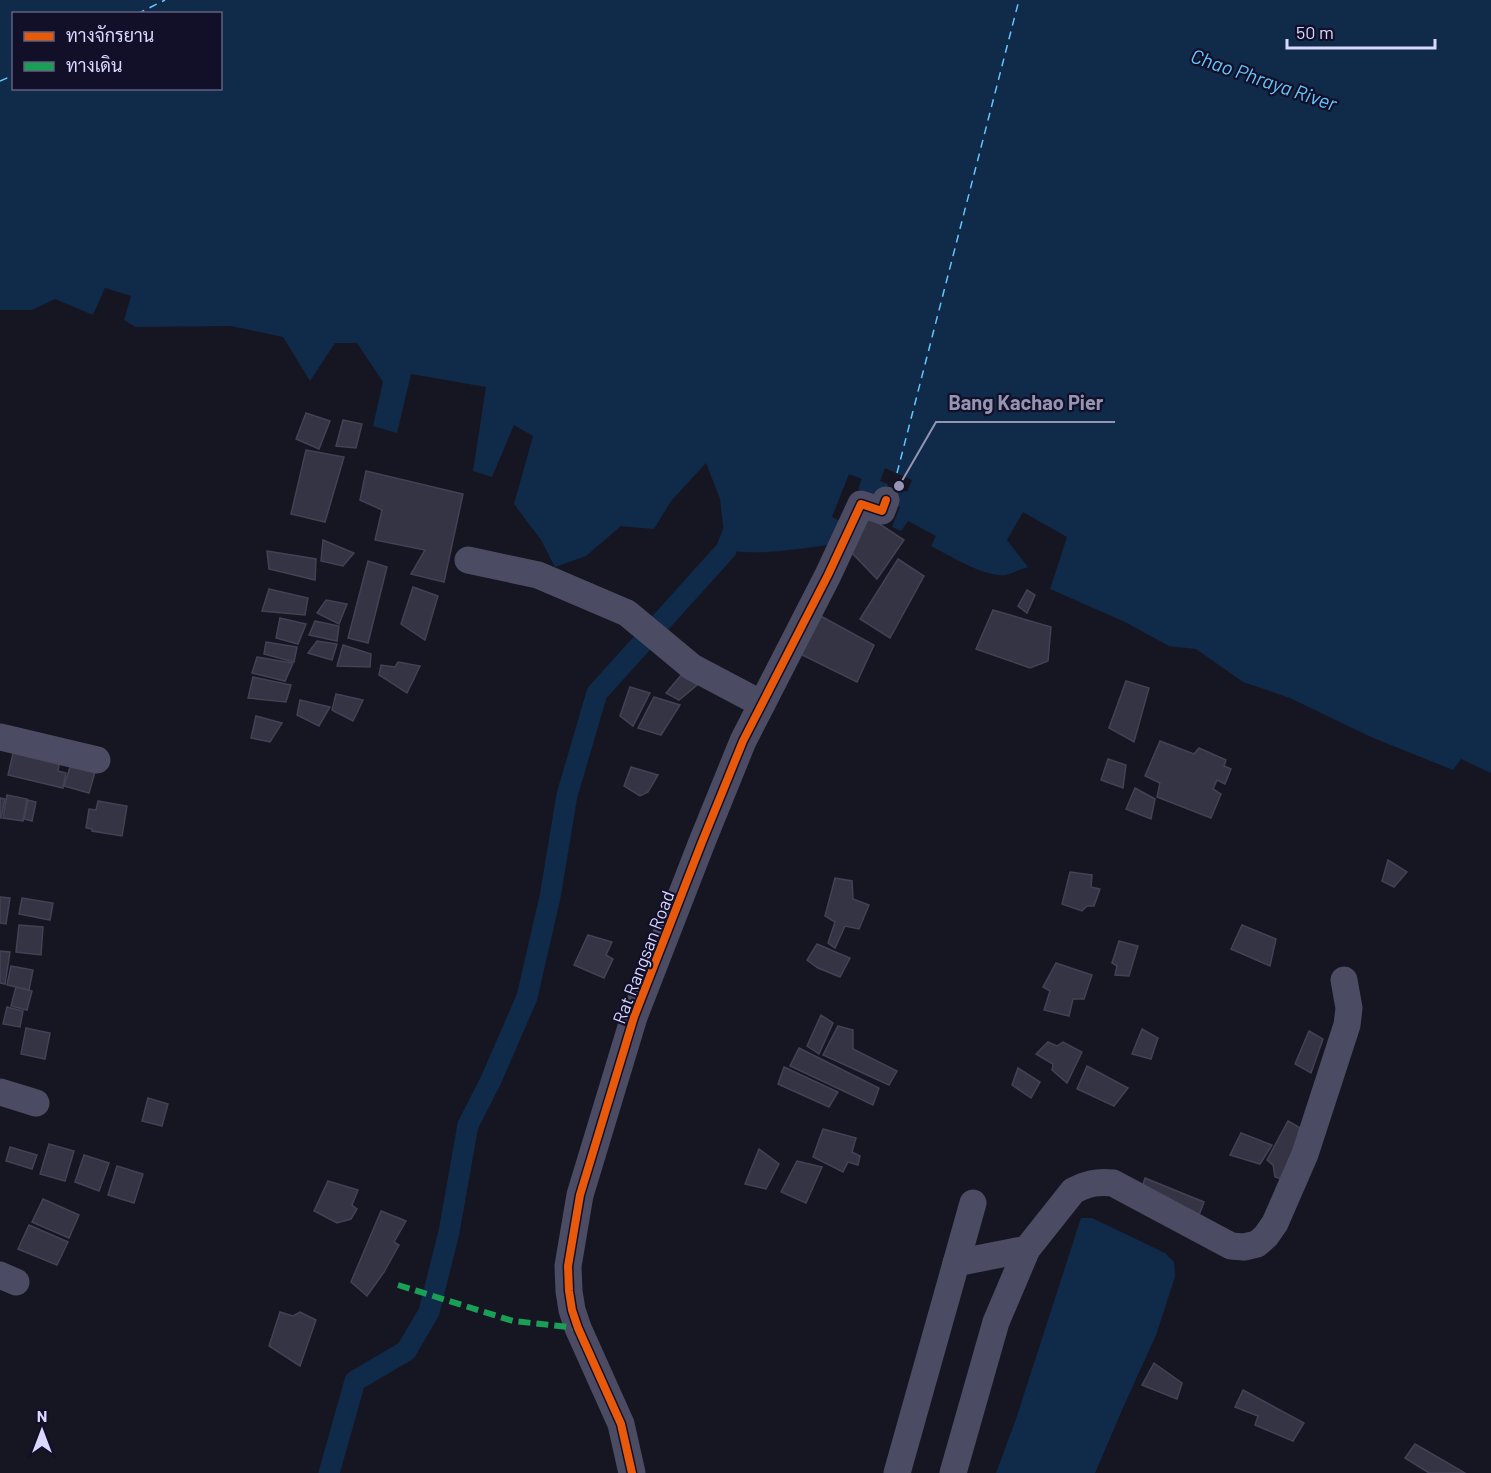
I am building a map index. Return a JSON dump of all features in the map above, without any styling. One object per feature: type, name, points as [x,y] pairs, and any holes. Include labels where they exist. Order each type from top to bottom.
[{"type":"lane","name":"Rat Rangsan Road","points":[[632,1473],[621,1424],[572,1310],[568,1266],[580,1195],[634,1017],[743,741],[828,575],[861,504],[882,512],[886,500]]},
{"type":"lane","points":[[468,560],[538,575],[627,613],[692,667],[762,704]]},
{"type":"lane","points":[[0,737],[97,760]]},
{"type":"lane","points":[[953,1473],[996,1322],[1027,1249],[1072,1191],[1083,1185],[1099,1181],[1113,1183],[1231,1246],[1244,1247],[1257,1244],[1266,1236],[1275,1223],[1305,1154],[1347,1025],[1349,1008],[1344,980]]},
{"type":"lane","points":[[0,1092],[36,1102]]},
{"type":"lane","points":[[897,1473],[973,1203]]},
{"type":"lane","points":[[956,1263],[1027,1249]]},
{"type":"water","name":"Chao Phraya River","points":[[0,0],[1491,0],[1491,773],[1461,759],[1453,770],[1371,737],[1290,698],[1243,682],[1196,649],[1169,646],[1125,622],[1050,589],[1067,537],[1023,512],[1007,540],[1028,567],[1006,575],[978,570],[931,546],[936,536],[908,521],[901,531],[892,527],[900,507],[858,489],[862,479],[849,474],[832,517],[840,521],[829,545],[765,552],[726,550],[720,499],[706,463],[671,501],[654,529],[621,526],[586,556],[555,567],[541,540],[514,504],[533,436],[514,425],[492,477],[473,471],[486,387],[411,374],[397,433],[373,426],[383,382],[357,343],[335,343],[310,381],[283,337],[231,326],[136,327],[124,320],[131,296],[105,288],[93,315],[55,299],[32,310],[0,310]]},
{"type":"water","points":[[1081,1218],[1092,1218],[1165,1253],[1174,1262],[1175,1277],[1156,1335],[1095,1473],[996,1473],[1016,1419]]},
{"type":"pier","points":[[885,468],[912,480],[907,492],[896,487],[889,502],[883,499],[888,484],[880,481]]},
{"type":"building","points":[[306,413],[330,421],[319,449],[296,439]]},
{"type":"building","points":[[343,420],[362,424],[356,448],[336,446]]},
{"type":"building","points":[[306,450],[344,457],[325,522],[291,514]]},
{"type":"building","points":[[366,471],[463,494],[444,582],[411,574],[425,550],[375,540],[382,510],[360,500]]},
{"type":"building","points":[[869,517],[904,540],[877,579],[851,552]]},
{"type":"building","points":[[323,540],[354,553],[343,566],[321,561]]},
{"type":"building","points":[[267,551],[316,559],[315,580],[269,569]]},
{"type":"building","points":[[898,559],[924,576],[890,638],[860,619]]},
{"type":"building","points":[[368,561],[387,567],[368,643],[348,638]]},
{"type":"building","points":[[413,587],[438,596],[425,640],[401,624]]},
{"type":"building","points":[[269,589],[308,598],[305,615],[262,611]]},
{"type":"building","points":[[1027,590],[1035,595],[1027,613],[1018,606]]},
{"type":"building","points":[[326,600],[347,604],[339,624],[317,613]]},
{"type":"building","points":[[993,610],[1051,627],[1048,661],[1030,668],[976,649]]},
{"type":"building","points":[[817,614],[874,645],[857,682],[796,652]]},
{"type":"building","points":[[280,618],[306,624],[298,644],[276,638]]},
{"type":"building","points":[[315,621],[339,626],[337,641],[309,635]]},
{"type":"building","points":[[317,641],[337,644],[332,660],[308,653]]},
{"type":"building","points":[[266,642],[297,647],[294,662],[264,654]]},
{"type":"building","points":[[343,645],[371,654],[370,667],[337,666]]},
{"type":"building","points":[[257,657],[293,663],[285,681],[252,673]]},
{"type":"building","points":[[398,662],[420,666],[407,693],[379,675],[381,665],[395,667]]},
{"type":"building","points":[[682,674],[697,685],[679,700],[666,693]]},
{"type":"building","points":[[253,677],[291,685],[286,702],[248,698]]},
{"type":"building","points":[[1126,681],[1149,688],[1134,742],[1109,728]]},
{"type":"building","points":[[630,687],[650,693],[633,726],[620,716]]},
{"type":"building","points":[[336,694],[363,700],[353,721],[332,710]]},
{"type":"building","points":[[654,697],[680,705],[661,735],[638,728]]},
{"type":"building","points":[[300,700],[330,707],[319,726],[297,715]]},
{"type":"building","points":[[256,716],[282,723],[270,742],[251,738]]},
{"type":"building","points":[[1160,741],[1194,754],[1199,748],[1226,760],[1224,766],[1231,769],[1225,784],[1217,780],[1213,789],[1221,794],[1211,818],[1157,797],[1160,783],[1145,776]]},
{"type":"building","points":[[14,749],[60,760],[58,771],[66,773],[63,788],[8,775]]},
{"type":"building","points":[[1108,759],[1126,765],[1123,788],[1101,780]]},
{"type":"building","points":[[71,764],[95,772],[89,793],[64,786]]},
{"type":"building","points":[[631,767],[658,775],[648,792],[640,796],[624,786]]},
{"type":"building","points":[[1135,788],[1155,799],[1151,819],[1126,809]]},
{"type":"building","points":[[7,795],[27,799],[23,821],[3,818]]},
{"type":"building","points":[[0,798],[5,799],[1,818],[0,818]]},
{"type":"building","points":[[28,800],[36,802],[32,821],[24,819]]},
{"type":"building","points":[[98,801],[127,806],[122,836],[86,828],[89,809],[96,810]]},
{"type":"building","points":[[1388,860],[1407,872],[1394,887],[1382,881]]},
{"type":"building","points":[[1070,872],[1092,875],[1091,887],[1100,889],[1094,906],[1087,906],[1082,911],[1062,904]]},
{"type":"building","points":[[835,878],[852,881],[853,899],[869,905],[859,929],[845,926],[835,948],[828,943],[835,922],[825,916]]},
{"type":"building","points":[[0,897],[10,898],[6,924],[0,923]]},
{"type":"building","points":[[22,898],[53,903],[50,920],[19,914]]},
{"type":"building","points":[[19,925],[43,927],[41,955],[16,952]]},
{"type":"building","points":[[1242,925],[1276,939],[1270,966],[1231,949]]},
{"type":"building","points":[[588,935],[612,942],[606,955],[613,959],[604,978],[574,965]]},
{"type":"building","points":[[1119,941],[1138,946],[1129,976],[1115,975],[1117,966],[1112,963]]},
{"type":"building","points":[[817,944],[850,958],[840,977],[818,968],[807,960]]},
{"type":"building","points":[[0,951],[10,952],[5,984],[0,983]]},
{"type":"building","points":[[1056,963],[1092,975],[1084,999],[1073,999],[1069,1016],[1044,1010],[1050,991],[1043,987]]},
{"type":"building","points":[[11,966],[33,970],[29,990],[7,985]]},
{"type":"building","points":[[16,987],[32,991],[27,1010],[11,1006]]},
{"type":"building","points":[[7,1007],[23,1011],[20,1027],[3,1024]]},
{"type":"building","points":[[821,1015],[833,1023],[819,1054],[807,1046]]},
{"type":"building","points":[[838,1026],[853,1030],[853,1049],[897,1071],[889,1085],[823,1055]]},
{"type":"building","points":[[26,1028],[50,1033],[45,1059],[21,1054]]},
{"type":"building","points":[[1142,1029],[1158,1038],[1151,1059],[1132,1054]]},
{"type":"building","points":[[1309,1031],[1323,1039],[1311,1073],[1295,1064]]},
{"type":"building","points":[[1048,1042],[1057,1046],[1063,1042],[1082,1052],[1067,1083],[1052,1070],[1053,1064],[1036,1054]]},
{"type":"building","points":[[799,1048],[879,1088],[873,1105],[790,1066]]},
{"type":"building","points":[[1087,1066],[1128,1088],[1114,1106],[1077,1089]]},
{"type":"building","points":[[784,1067],[838,1092],[829,1107],[778,1084]]},
{"type":"building","points":[[1018,1068],[1040,1082],[1031,1098],[1012,1085]]},
{"type":"building","points":[[148,1098],[168,1104],[162,1126],[142,1121]]},
{"type":"building","points":[[1288,1121],[1304,1130],[1285,1180],[1275,1177],[1273,1165],[1267,1160]]},
{"type":"building","points":[[823,1129],[856,1138],[852,1152],[860,1156],[858,1165],[848,1162],[843,1172],[813,1157]]},
{"type":"building","points":[[1241,1133],[1272,1145],[1260,1164],[1230,1155]]},
{"type":"building","points":[[49,1144],[74,1151],[65,1181],[40,1174]]},
{"type":"building","points":[[10,1147],[37,1155],[32,1169],[6,1161]]},
{"type":"building","points":[[759,1149],[779,1164],[766,1189],[745,1184]]},
{"type":"building","points":[[84,1155],[109,1163],[99,1191],[75,1182]]},
{"type":"building","points":[[797,1161],[822,1167],[806,1203],[781,1192]]},
{"type":"building","points":[[117,1166],[143,1174],[134,1203],[108,1195]]},
{"type":"building","points":[[1145,1178],[1204,1202],[1196,1223],[1140,1194]]},
{"type":"building","points":[[328,1181],[358,1190],[352,1205],[357,1209],[351,1219],[337,1223],[314,1211]]},
{"type":"building","points":[[43,1199],[79,1215],[69,1238],[32,1222]]},
{"type":"building","points":[[381,1211],[406,1221],[394,1242],[399,1245],[367,1296],[351,1282]]},
{"type":"building","points":[[29,1225],[68,1242],[57,1265],[18,1249]]},
{"type":"building","points":[[280,1312],[293,1316],[300,1312],[316,1320],[300,1366],[269,1346]]},
{"type":"building","points":[[1154,1363],[1182,1383],[1177,1399],[1142,1385]]},
{"type":"building","points":[[1243,1390],[1304,1423],[1293,1441],[1255,1425],[1258,1416],[1235,1407]]},
{"type":"building","points":[[1415,1444],[1465,1473],[1429,1473],[1405,1458]]},
{"type":"waterway","points":[[329,1473],[355,1381],[406,1351],[429,1312],[449,1232],[468,1125],[491,1080],[527,997],[550,897],[567,795],[597,693],[726,550],[736,525]]},
{"type":"ferry route","points":[[141,12],[165,0]]},
{"type":"ferry route","points":[[897,473],[1019,0]]},
{"type":"ferry route","points":[[0,81],[12,76]]},
{"type":"marked path","points":[[398,1285],[513,1321],[578,1328]]},
{"type":"cycle path","points":[[632,1473],[621,1424],[572,1310],[568,1266],[580,1195],[634,1017],[743,741],[828,575],[861,504],[882,511],[886,500]]},
{"type":"place","name":"Bang Kachao Pier","points":[[899,486]]}]
